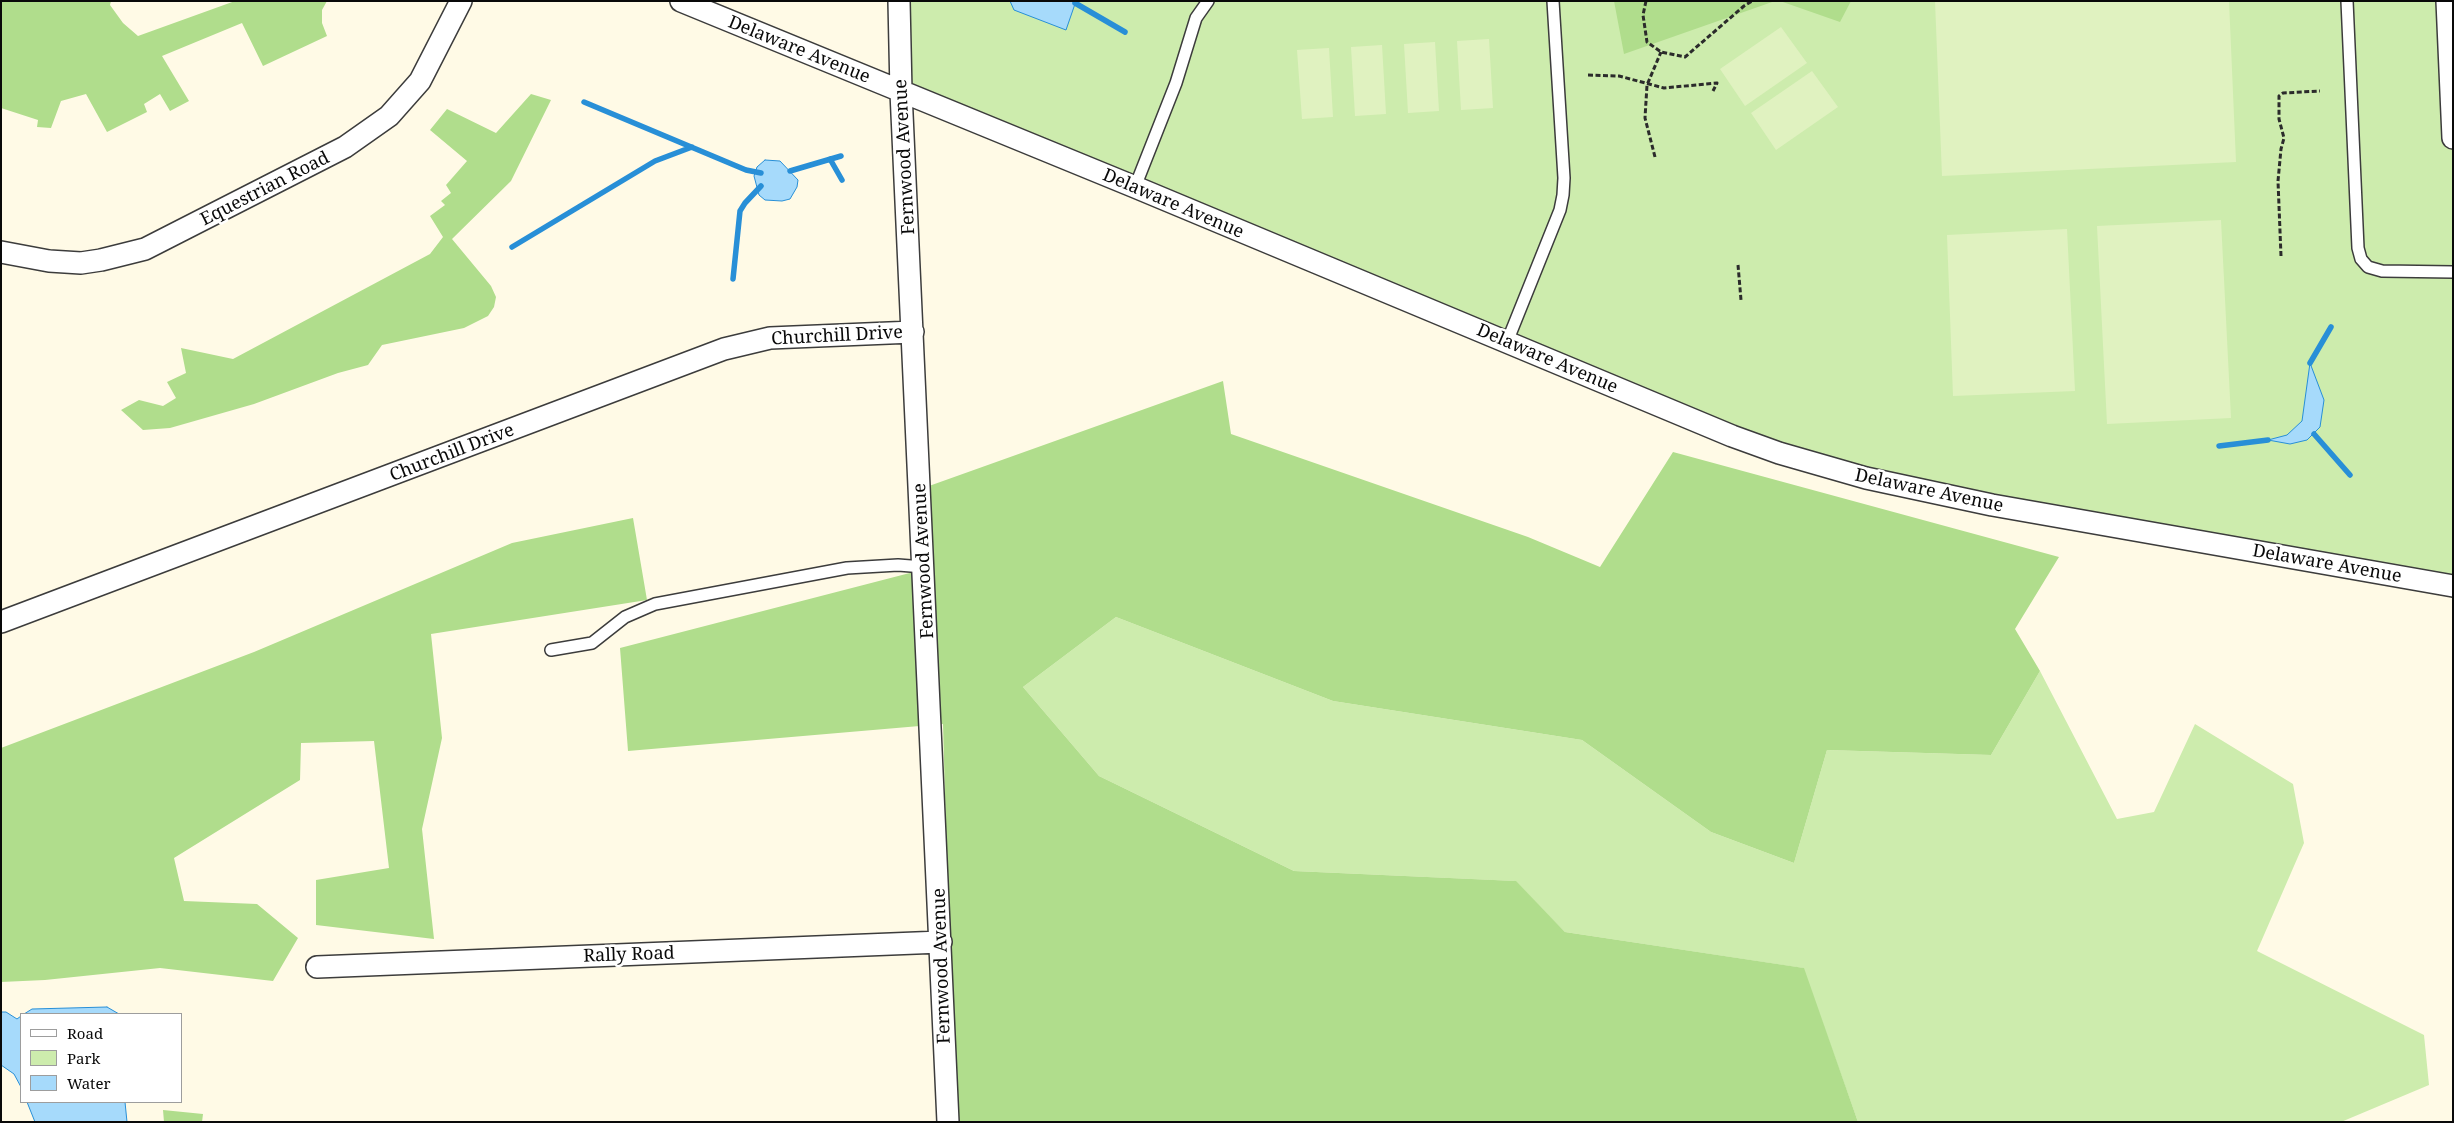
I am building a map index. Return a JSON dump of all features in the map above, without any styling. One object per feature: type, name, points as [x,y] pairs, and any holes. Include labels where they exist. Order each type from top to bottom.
[{"type":"street","name":"Equestrian Road","points":[[1,252],[49,261],[81,263],[145,249],[345,147],[389,116],[420,81],[461,1]]},
{"type":"street","name":"Delaware Avenue","points":[[681,1],[1135,187],[1732,436],[1866,478],[1992,505],[2453,586]]},
{"type":"street","name":"Fernwood Avenue","points":[[899,1],[901,92],[948,1122]]},
{"type":"street","points":[[2447,1],[2453,138]]},
{"type":"street","name":"Churchill Drive","points":[[1,622],[724,349],[770,338],[913,332]]},
{"type":"street","name":"Rally Road","points":[[317,967],[941,942]]},
{"type":"lane","points":[[1135,187],[1176,83],[1196,18],[1208,1]]},
{"type":"lane","points":[[1507,342],[1560,210],[1563,195],[1564,178],[1553,1]]},
{"type":"lane","points":[[2347,1],[2358,248],[2361,259],[2368,267],[2382,271],[2453,272]]},
{"type":"lane","points":[[551,650],[592,643],[626,617],[655,604],[847,568],[898,565],[924,567]]},
{"type":"path","points":[[1646,1],[1643,15],[1645,40],[1653,49],[1660,52],[1688,56],[1752,1]]},
{"type":"path","points":[[1655,157],[1645,118],[1647,85],[1660,52]]},
{"type":"path","points":[[1588,75],[1619,76],[1664,88],[1717,83],[1713,91]]},
{"type":"path","points":[[2281,256],[2278,181],[2284,138],[2279,119],[2279,96],[2283,93],[2320,91]]},
{"type":"path","points":[[1738,265],[1741,300]]},
{"type":"green space","points":[[1,1],[111,1],[110,5],[123,23],[138,36],[235,1],[327,1],[322,10],[322,23],[327,36],[263,66],[242,23],[162,56],[189,101],[170,111],[160,94],[144,104],[147,112],[107,132],[86,94],[61,101],[51,128],[37,127],[38,120],[1,108]]},
{"type":"green space","points":[[899,1],[2449,1],[2453,109],[2453,586],[1866,478],[901,92]]},
{"type":"green space","points":[[1614,1],[1775,1],[1624,54]]},
{"type":"green space","points":[[1780,1],[1851,1],[1840,22]]},
{"type":"green space","points":[[1935,1],[2229,1],[2236,162],[1942,176]]},
{"type":"green space","points":[[1781,27],[1807,63],[1745,106],[1720,69]]},
{"type":"green space","points":[[1489,39],[1493,108],[1461,110],[1457,41]]},
{"type":"green space","points":[[1435,42],[1439,111],[1408,113],[1404,44]]},
{"type":"green space","points":[[1382,45],[1386,114],[1355,116],[1351,47]]},
{"type":"green space","points":[[1329,48],[1333,117],[1302,119],[1297,50]]},
{"type":"green space","points":[[1812,71],[1838,107],[1776,150],[1751,113]]},
{"type":"green space","points":[[531,94],[551,100],[511,181],[452,239],[491,286],[496,297],[494,307],[488,316],[464,328],[382,345],[368,365],[338,373],[254,404],[170,428],[143,430],[121,410],[139,400],[163,406],[176,398],[167,382],[186,373],[181,348],[233,359],[430,254],[443,237],[430,216],[445,205],[441,201],[451,193],[446,185],[467,161],[430,130],[447,109],[496,133]]},
{"type":"green space","points":[[2221,220],[2231,418],[2107,424],[2097,226]]},
{"type":"green space","points":[[2067,229],[2075,391],[1953,396],[1947,235]]},
{"type":"green space","points":[[1223,381],[1231,434],[1528,537],[1600,567],[1673,452],[2059,557],[2015,629],[2040,671],[1991,755],[1827,750],[1794,863],[1711,832],[1582,740],[1333,701],[1116,617],[1023,687],[1099,776],[1294,871],[1516,881],[1565,932],[1804,968],[1858,1122],[954,1122],[943,724],[628,751],[620,648],[933,567],[929,486]]},
{"type":"green space","points":[[633,518],[647,600],[431,634],[442,738],[422,829],[434,939],[316,925],[316,880],[389,868],[374,741],[301,743],[300,780],[174,858],[184,901],[257,904],[298,938],[273,981],[160,968],[45,980],[1,982],[1,748],[254,652],[512,543]]},
{"type":"green space","points":[[1116,617],[1333,701],[1582,740],[1711,832],[1794,863],[1827,750],[1991,755],[2040,671],[2117,819],[2154,812],[2195,724],[2293,784],[2304,843],[2257,951],[2424,1035],[2429,1085],[2341,1122],[1858,1122],[1803,968],[1565,932],[1515,881],[1294,871],[1099,776],[1023,687]]},
{"type":"green space","points":[[163,1110],[203,1114],[202,1122],[164,1122]]},
{"type":"water","points":[[1010,1],[1076,1],[1066,30],[1014,10]]},
{"type":"water","points":[[765,160],[780,161],[798,180],[797,187],[790,199],[782,201],[765,200],[759,195],[754,176],[757,167]]},
{"type":"water","points":[[2310,363],[2324,400],[2320,427],[2307,440],[2290,444],[2268,440],[2287,435],[2302,421]]},
{"type":"water","points":[[107,1007],[117,1013],[26,1013],[32,1009]]},
{"type":"water","points":[[1,1012],[6,1012],[17,1019],[20,1017],[20,1085],[14,1074],[1,1065]]},
{"type":"water","points":[[27,1103],[125,1103],[127,1122],[35,1122]]},
{"type":"waterway","points":[[1075,3],[1125,32]]},
{"type":"waterway","points":[[584,102],[746,170],[761,173]]},
{"type":"waterway","points":[[512,247],[655,161],[692,147]]},
{"type":"waterway","points":[[790,171],[841,156]]},
{"type":"waterway","points":[[830,159],[842,180]]},
{"type":"waterway","points":[[733,279],[740,211],[761,186]]},
{"type":"waterway","points":[[2310,363],[2331,327]]},
{"type":"waterway","points":[[2314,434],[2350,475]]},
{"type":"waterway","points":[[2219,446],[2268,440]]}]
